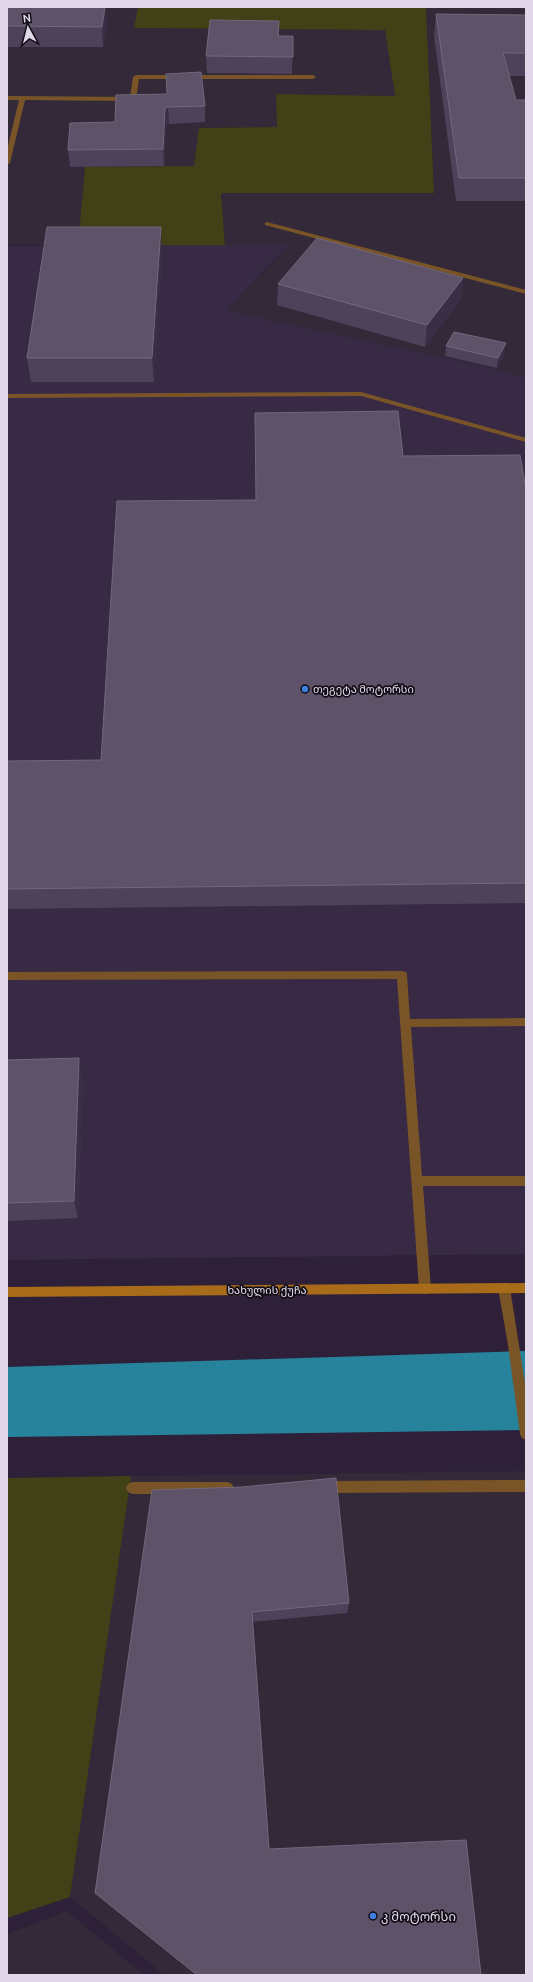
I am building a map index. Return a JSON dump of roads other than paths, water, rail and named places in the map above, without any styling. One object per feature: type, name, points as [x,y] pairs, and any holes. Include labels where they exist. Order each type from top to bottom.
[{"type":"street","name":"ხახულის ქუჩა","points":[[7,1292],[526,1288]]},
{"type":"lane","points":[[7,98],[133,99],[136,76],[313,77]]},
{"type":"lane","points":[[7,163],[22,98]]},
{"type":"lane","points":[[267,224],[526,292]]},
{"type":"lane","points":[[7,396],[361,394],[526,440]]},
{"type":"lane","points":[[7,976],[402,976],[425,1289]]},
{"type":"lane","points":[[405,1023],[526,1022]]},
{"type":"lane","points":[[417,1180],[526,1181]]},
{"type":"lane","points":[[504,1288],[514,1344],[526,1434]]},
{"type":"lane","points":[[313,1487],[526,1486]]},
{"type":"lane","points":[[132,1488],[242,1488]]},
{"type":"water","points":[[526,1351],[526,1430],[7,1437],[7,1367]]},
{"type":"place","name":"თეგეტა მოტორსი","points":[[305,689]]},
{"type":"place","name":"კ მოტორსი","points":[[373,1916]]}]
